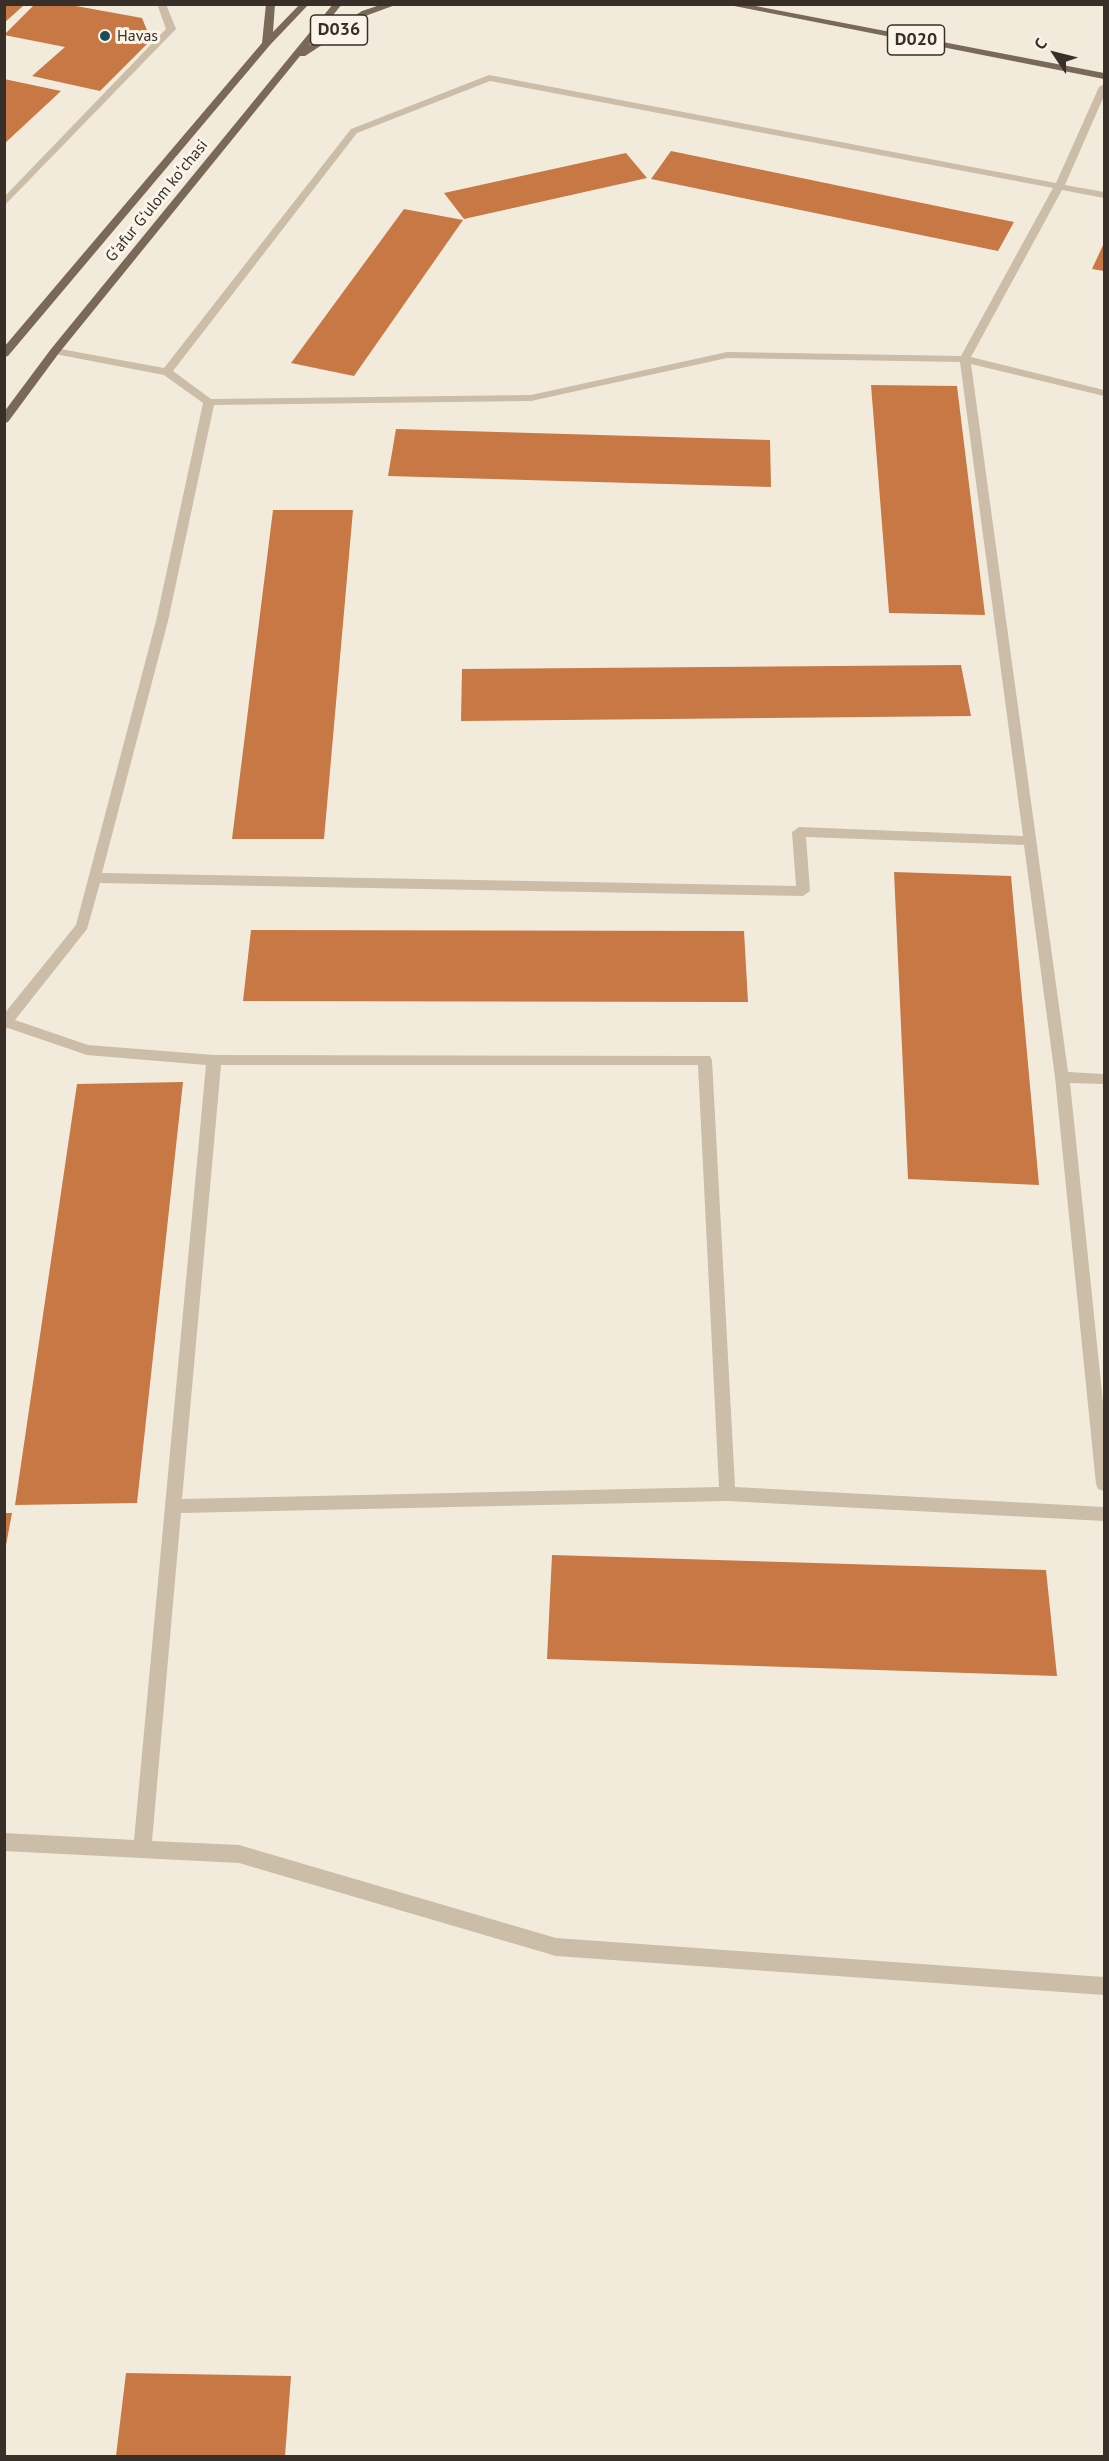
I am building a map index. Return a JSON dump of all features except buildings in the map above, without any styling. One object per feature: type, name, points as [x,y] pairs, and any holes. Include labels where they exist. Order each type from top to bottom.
[{"type":"main road","points":[[267,43],[272,4]]},
{"type":"main road","name":"Gʻafur Gʻulom koʻchasi","points":[[4,354],[267,43],[305,4]]},
{"type":"main road","name":"Gʻafur Gʻulom koʻchasi","points":[[4,420],[55,351],[338,4]]},
{"type":"main road","name":"D036","points":[[287,64],[364,14],[394,4]]},
{"type":"main road","name":"D020","points":[[728,4],[1104,76]]},
{"type":"lane","points":[[4,203],[171,29],[161,4]]},
{"type":"lane","points":[[167,372],[354,131],[489,78],[1104,195]]},
{"type":"lane","points":[[1104,87],[1059,186],[965,359],[1062,1077],[1104,1485]]},
{"type":"lane","points":[[55,351],[167,372],[209,402],[531,398],[727,355],[965,359],[1104,393]]},
{"type":"lane","points":[[209,402],[162,621],[82,926],[5,1023],[87,1050],[214,1060],[705,1060],[728,1494]]},
{"type":"lane","points":[[95,878],[803,891],[799,832],[1030,841]]},
{"type":"lane","points":[[142,1849],[214,1060]]},
{"type":"lane","points":[[1062,1077],[1104,1079]]},
{"type":"lane","points":[[174,1506],[728,1494],[1104,1514]]},
{"type":"lane","points":[[4,1842],[239,1854],[556,1947],[1104,1986]]},
{"type":"place","name":"Havas","points":[[105,36]]}]
